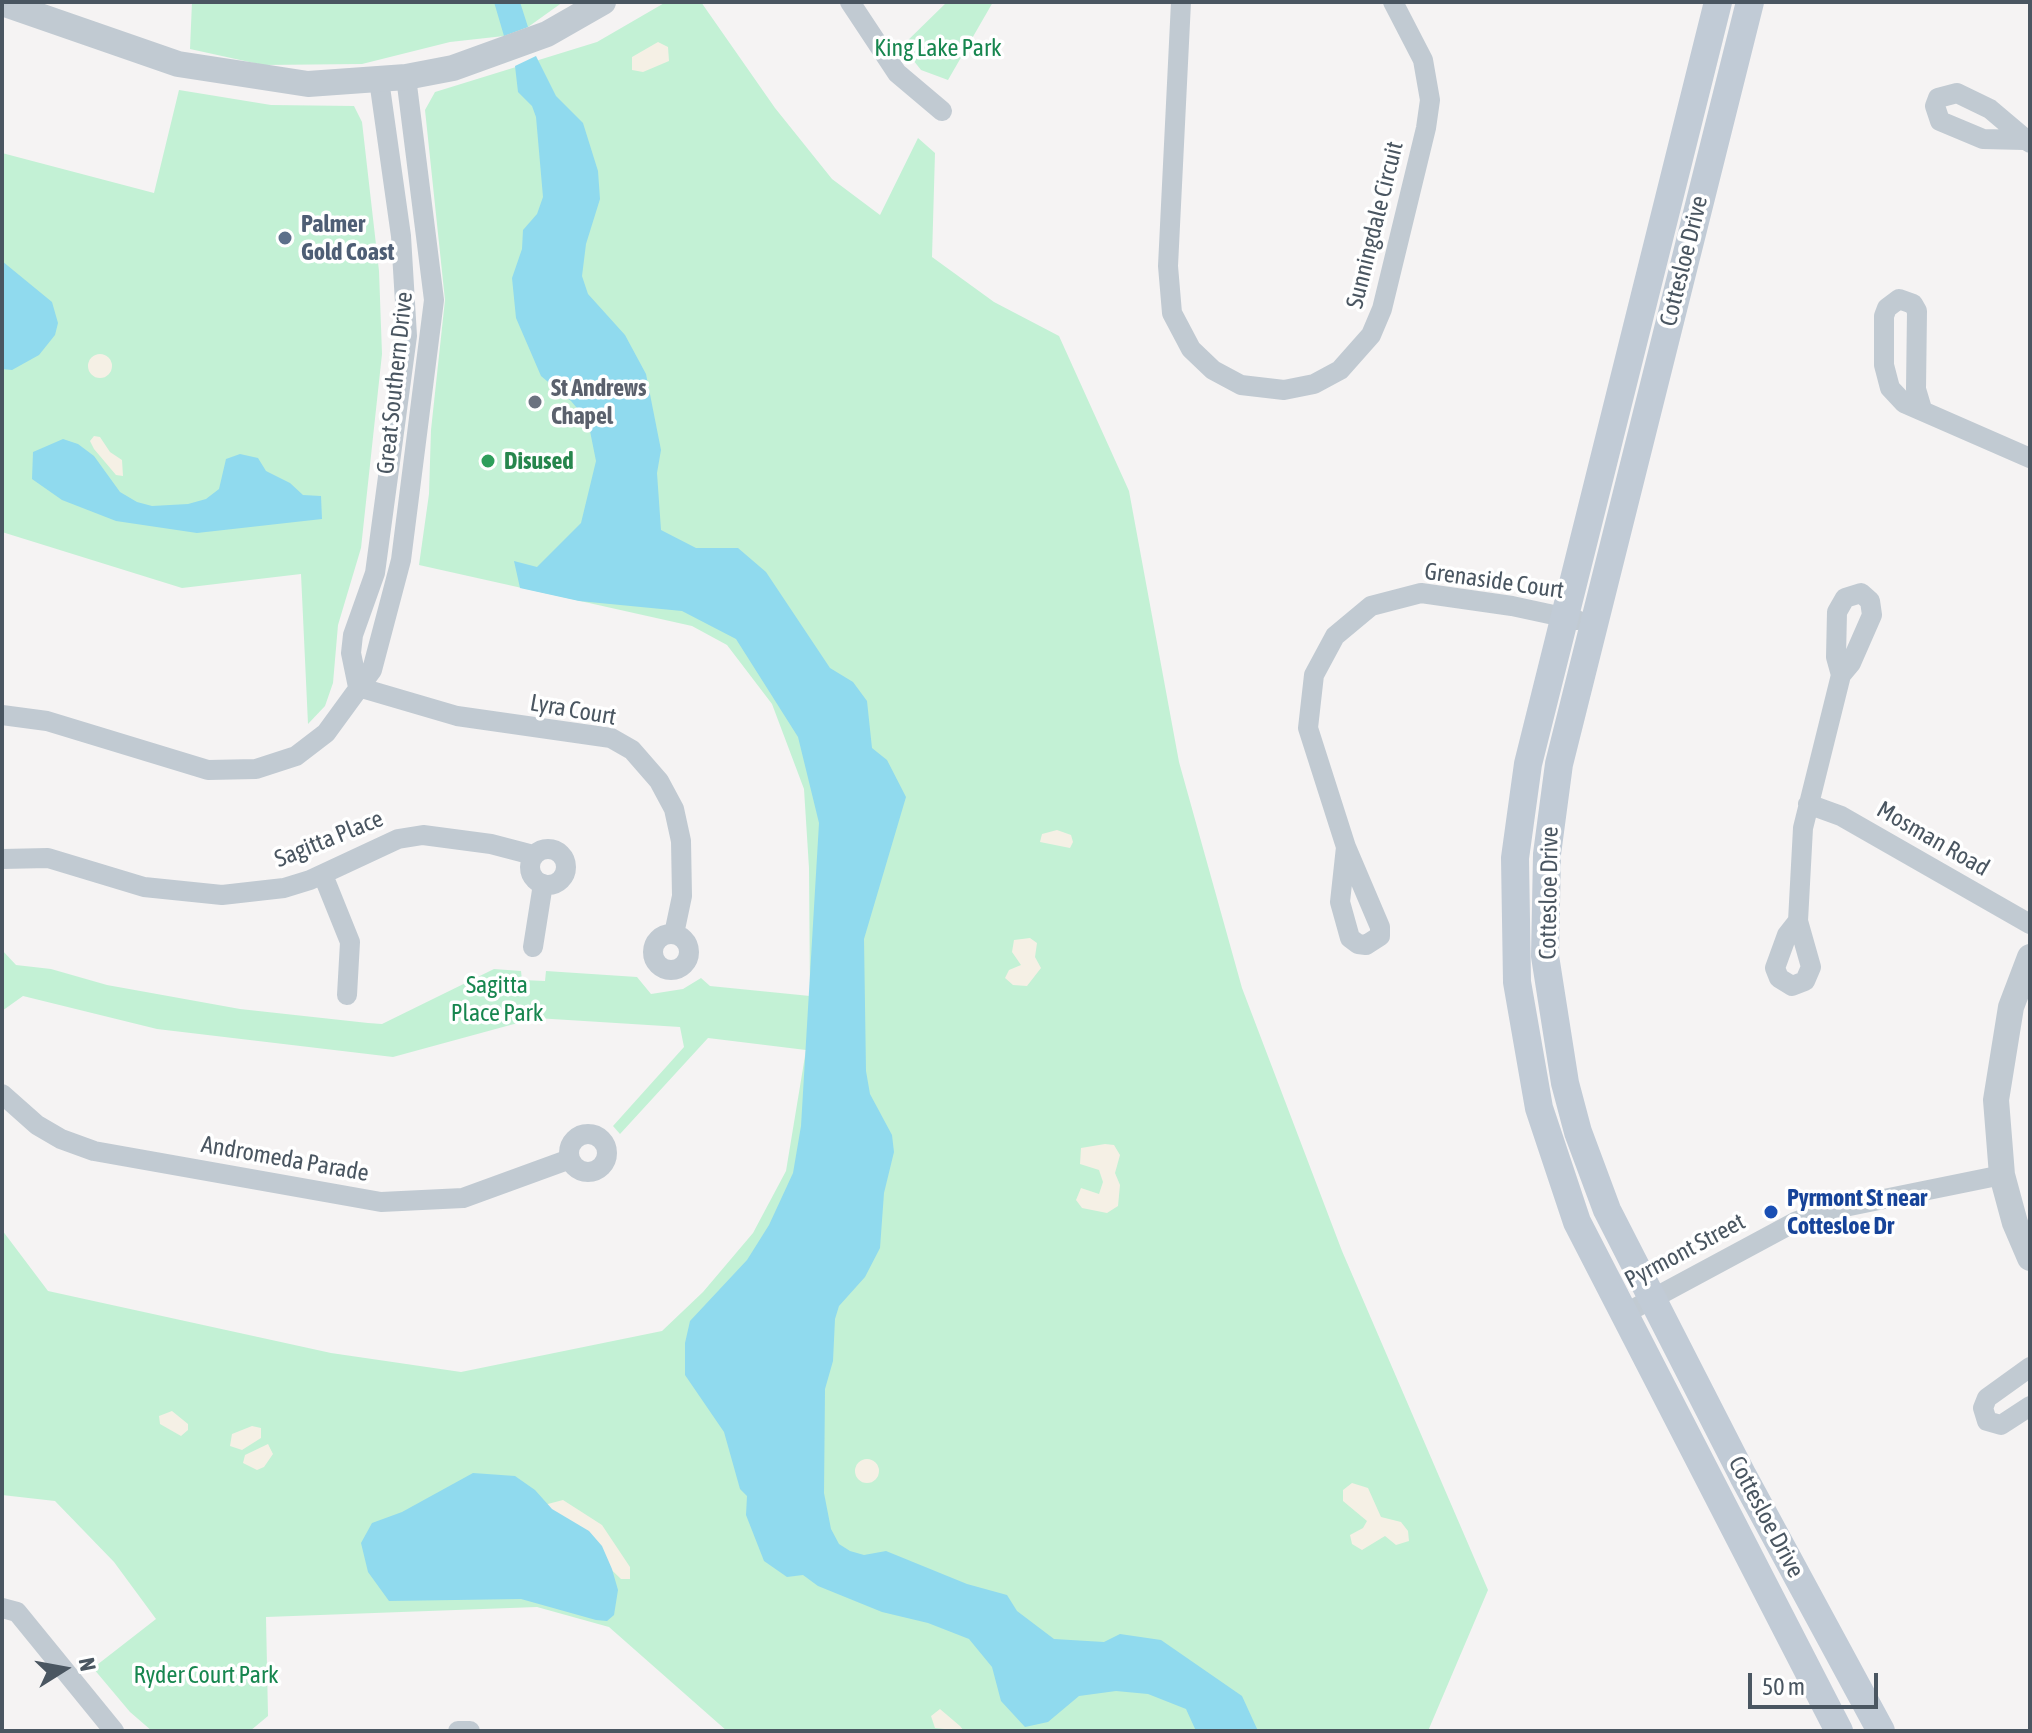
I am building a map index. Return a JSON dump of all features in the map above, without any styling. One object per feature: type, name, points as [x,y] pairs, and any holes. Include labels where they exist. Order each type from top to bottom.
[{"type":"main road","name":"Cottesloe Drive","points":[[1718,2],[1535,732],[1518,824],[1514,891],[1517,982],[1530,1067],[1558,1172],[1577,1222],[1839,1731]]},
{"type":"main road","name":"Cottesloe Drive","points":[[1750,2],[1593,623],[1552,800],[1545,880],[1545,956],[1555,1032],[1578,1132],[1607,1210],[1879,1730]]},
{"type":"street","points":[[2,3],[178,64],[308,84],[379,80],[453,68],[547,34],[603,2]]},
{"type":"street","points":[[850,2],[897,73],[942,111]]},
{"type":"street","name":"Sunningdale Circuit","points":[[1181,2],[1168,252],[1172,313],[1191,349],[1213,370],[1241,385],[1284,390],[1314,384],[1340,370],[1371,335],[1382,309],[1430,100],[1423,60],[1393,2]]},
{"type":"street","name":"Great Southern Drive","points":[[2,715],[47,721],[208,770],[256,769],[296,756],[326,733],[372,670],[398,574],[434,300],[406,77]]},
{"type":"street","name":"Great Southern Drive","points":[[358,687],[351,653],[353,635],[375,573],[407,336],[401,236],[379,80]]},
{"type":"street","points":[[1922,409],[1916,389],[1917,311],[1906,299],[1899,299],[1887,308],[1884,316],[1884,365],[1890,388],[1904,403],[2030,458]]},
{"type":"street","name":"Grenaside Court","points":[[1346,847],[1308,728],[1314,675],[1335,636],[1371,606],[1421,593],[1593,623]]},
{"type":"street","points":[[1798,921],[1799,853],[1808,804],[1841,675]]},
{"type":"street","name":"Lyra Court","points":[[358,687],[457,716],[611,738],[632,750],[648,765],[674,809],[683,869],[674,934]]},
{"type":"street","name":"Mosman Road","points":[[1808,804],[1841,816],[2030,924]]},
{"type":"street","name":"Sagitta Place","points":[[2,859],[48,858],[144,887],[191,895],[222,895],[284,888],[323,875],[398,839],[423,835],[491,844],[533,855]]},
{"type":"street","points":[[550,849],[564,859],[563,876],[554,884],[543,884],[530,872],[533,855],[550,849]]},
{"type":"street","points":[[323,875],[350,942],[347,995]]},
{"type":"street","points":[[533,947],[543,884]]},
{"type":"street","points":[[2030,957],[2011,1007],[1999,1061],[1996,1114],[2002,1175],[2015,1223],[2030,1258]]},
{"type":"street","name":"Andromeda Parade","points":[[2,1094],[37,1125],[61,1139],[94,1151],[381,1202],[463,1198],[570,1159]]},
{"type":"street","name":"Pyrmont Street","points":[[1624,1314],[1795,1222],[1825,1211],[2002,1175]]},
{"type":"street","points":[[2030,1367],[1987,1398],[1983,1416],[1993,1425],[2001,1425],[2030,1406]]},
{"type":"street","points":[[2,1608],[17,1612],[114,1731]]},
{"type":"street","points":[[458,1731],[470,1731]]},
{"type":"green space","points":[[192,2],[563,2],[528,27],[504,36],[450,42],[362,64],[263,65],[190,49]]},
{"type":"green space","points":[[666,2],[701,2],[775,108],[832,179],[880,215],[918,138],[935,153],[932,257],[994,302],[1059,336],[1129,491],[1179,762],[1242,988],[1342,1251],[1488,1590],[1428,1731],[727,1731],[609,1627],[537,1607],[266,1617],[268,1716],[250,1731],[152,1731],[130,1712],[93,1668],[156,1619],[114,1562],[55,1501],[2,1495],[2,1230],[48,1291],[331,1353],[461,1372],[662,1331],[703,1292],[753,1233],[786,1171],[806,1050],[708,1038],[620,1134],[613,1126],[684,1047],[680,1027],[536,1018],[393,1057],[157,1029],[23,996],[2,1011],[2,950],[16,965],[51,969],[107,985],[240,1009],[382,1024],[494,969],[521,971],[522,980],[545,981],[546,971],[637,977],[651,994],[683,989],[701,978],[710,986],[810,996],[809,868],[804,789],[772,704],[727,645],[692,626],[419,565],[429,494],[431,430],[445,300],[425,110],[435,92],[597,42]]},
{"type":"green space","name":"King Lake Park","points":[[947,2],[993,2],[948,80],[921,70],[902,46]]},
{"type":"green space","points":[[179,90],[271,105],[354,106],[362,122],[379,271],[382,354],[361,548],[338,625],[333,683],[325,706],[308,724],[301,574],[182,588],[2,532],[2,153],[154,193]]},
{"type":"sand","points":[[658,42],[668,47],[669,61],[643,72],[632,70],[632,57]]},
{"type":"sand","points":[[100,354],[109,357],[112,366],[109,375],[100,378],[91,375],[88,366],[91,357]]},
{"type":"sand","points":[[94,436],[100,437],[110,452],[122,460],[123,476],[116,475],[94,449],[90,441]]},
{"type":"sand","points":[[1057,830],[1071,835],[1073,842],[1070,848],[1040,842],[1042,834]]},
{"type":"sand","points":[[1030,938],[1037,943],[1035,957],[1041,968],[1027,986],[1013,985],[1005,978],[1009,970],[1021,965],[1012,952],[1014,940]]},
{"type":"sand","points":[[1114,1145],[1120,1155],[1115,1173],[1120,1185],[1118,1206],[1107,1213],[1082,1208],[1076,1200],[1081,1188],[1099,1194],[1103,1182],[1099,1170],[1080,1164],[1081,1148]]},
{"type":"sand","points":[[172,1411],[188,1424],[188,1430],[181,1436],[160,1424],[159,1416]]},
{"type":"sand","points":[[252,1426],[261,1428],[261,1438],[242,1450],[230,1446],[232,1434]]},
{"type":"sand","points":[[268,1444],[273,1454],[264,1467],[257,1470],[243,1463],[245,1455]]},
{"type":"sand","points":[[867,1459],[878,1466],[879,1471],[872,1482],[867,1483],[856,1476],[855,1471],[862,1460]]},
{"type":"sand","points":[[1352,1483],[1368,1488],[1381,1517],[1401,1522],[1408,1531],[1409,1541],[1396,1545],[1385,1536],[1362,1550],[1352,1544],[1350,1535],[1363,1528],[1367,1521],[1343,1501],[1343,1490]]},
{"type":"sand","points":[[563,1500],[602,1525],[630,1567],[630,1579],[621,1579],[544,1505]]},
{"type":"sand","points":[[940,1709],[964,1731],[935,1728],[931,1716]]},
{"type":"water","points":[[494,2],[520,2],[528,27],[504,36]]},
{"type":"water","points":[[536,56],[556,96],[583,123],[598,171],[600,199],[586,244],[582,276],[588,294],[625,335],[646,374],[661,450],[657,473],[661,530],[696,548],[738,548],[766,572],[830,668],[853,682],[867,701],[872,748],[887,760],[906,797],[864,939],[866,1071],[870,1094],[892,1135],[894,1152],[884,1193],[880,1248],[865,1277],[839,1306],[835,1319],[833,1361],[825,1389],[824,1493],[831,1529],[839,1544],[850,1551],[864,1555],[886,1551],[967,1584],[1007,1595],[1017,1611],[1054,1639],[1104,1642],[1120,1634],[1161,1640],[1242,1696],[1258,1731],[1196,1731],[1186,1709],[1148,1694],[1116,1691],[1079,1696],[1048,1722],[1025,1727],[1001,1701],[992,1667],[969,1639],[928,1623],[882,1612],[818,1586],[803,1575],[787,1577],[764,1561],[746,1515],[747,1496],[740,1489],[724,1432],[685,1375],[685,1343],[690,1321],[747,1260],[769,1225],[793,1173],[801,1126],[819,823],[798,737],[736,639],[682,611],[579,601],[520,588],[514,561],[537,567],[581,523],[596,461],[588,421],[571,401],[541,376],[516,318],[512,278],[522,249],[523,230],[537,214],[543,197],[536,117],[532,106],[518,92],[515,66]]},
{"type":"water","points":[[2,261],[52,302],[58,323],[55,335],[39,355],[12,370],[2,369]]},
{"type":"water","points":[[63,439],[78,444],[94,456],[120,492],[152,506],[188,504],[206,499],[219,489],[226,459],[240,454],[258,458],[266,471],[290,483],[303,495],[321,496],[322,519],[197,533],[116,521],[62,500],[32,479],[33,452]]},
{"type":"water","points":[[473,1473],[515,1476],[535,1490],[552,1509],[589,1531],[602,1546],[612,1569],[618,1590],[614,1615],[607,1621],[596,1620],[521,1599],[389,1601],[368,1572],[361,1543],[372,1523],[402,1512]]},
{"type":"place","name":"Palmer Gold Coast","points":[[285,238]]},
{"type":"place","name":"St Andrews Chapel","points":[[535,402]]},
{"type":"place","name":"Disused","points":[[488,461]]},
{"type":"place","name":"Pyrmont St near Cottesloe Dr","points":[[1771,1212]]},
{"type":"park label","name":"Sagitta Place Park","points":[[497,999]]},
{"type":"park label","name":"Ryder Court Park","points":[[206,1675]]}]
